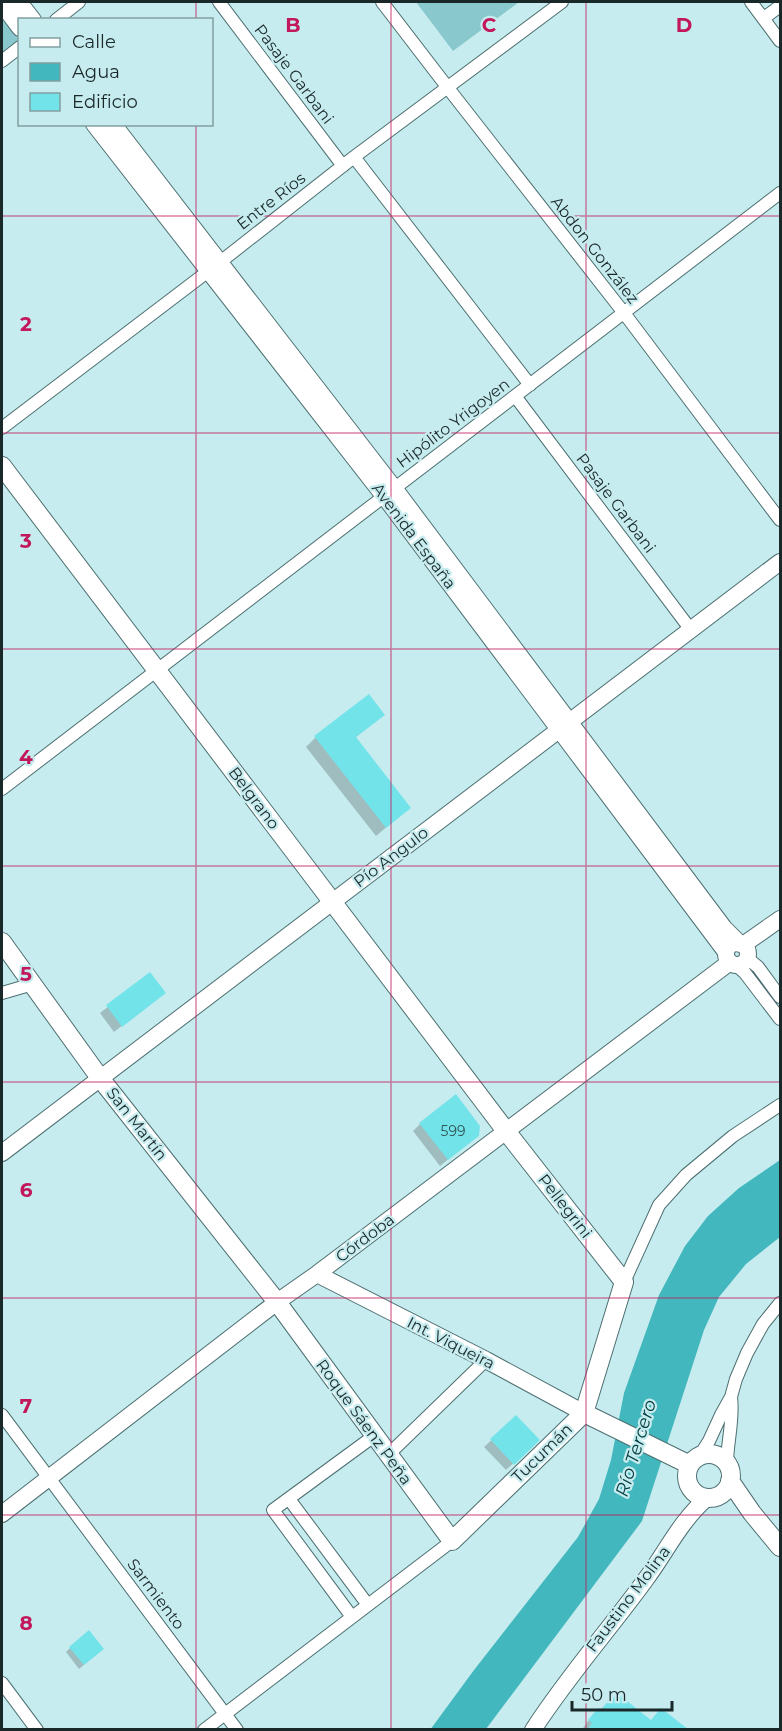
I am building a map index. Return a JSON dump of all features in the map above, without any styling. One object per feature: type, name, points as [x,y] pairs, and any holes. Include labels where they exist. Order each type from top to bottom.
[{"type":"main road","name":"Belgrano","points":[[2,466],[506,1131]]},
{"type":"main road","name":"San Martín","points":[[2,942],[100,1078],[276,1302]]},
{"type":"main road","name":"Pellegrini","points":[[506,1131],[624,1282]]},
{"type":"main road","name":"Tucumán","points":[[452,1541],[584,1413],[624,1282]]},
{"type":"main road","name":"Roque Sáenz Peña","points":[[276,1302],[452,1541]]},
{"type":"main road","points":[[584,1413],[689,1460],[708,1455],[717,1456],[752,1513],[780,1547]]},
{"type":"main road","points":[[689,1460],[687,1483],[706,1496],[752,1513]]},
{"type":"main road","points":[[706,1496],[726,1490],[728,1473]]},
{"type":"street","points":[[20,2],[32,18]]},
{"type":"street","points":[[59,18],[79,2]]},
{"type":"street","name":"Pasaje Garbani","points":[[219,2],[343,166]]},
{"type":"street","name":"Abdon González","points":[[382,2],[624,313],[780,520]]},
{"type":"street","name":"Entre Ríos","points":[[2,428],[354,157],[562,2]]},
{"type":"street","points":[[751,2],[780,41]]},
{"type":"street","points":[[2,4],[18,25]]},
{"type":"street","points":[[764,18],[780,6]]},
{"type":"street","points":[[2,61],[18,49]]},
{"type":"street","name":"Avenida España","points":[[96,126],[213,267],[389,492],[739,954]]},
{"type":"street","name":"Avenida España","points":[[114,126],[213,267]]},
{"type":"street","points":[[354,157],[530,385]]},
{"type":"street","name":"Hipólito Yrigoyen","points":[[2,789],[780,193]]},
{"type":"street","name":"Pasaje Garbani","points":[[515,396],[691,630]]},
{"type":"street","name":"Pío Angulo","points":[[2,1153],[780,562]]},
{"type":"street","name":"Córdoba","points":[[2,1514],[276,1302],[318,1274],[739,954],[780,919]]},
{"type":"street","name":"Córdoba","points":[[739,954],[780,930]]},
{"type":"street","points":[[739,954],[758,967],[780,997]]},
{"type":"street","points":[[739,954],[745,973],[780,1019]]},
{"type":"street","points":[[2,993],[33,984]]},
{"type":"street","name":"Tucumán","points":[[624,1282],[659,1205],[686,1175],[733,1136],[780,1105]]},
{"type":"street","name":"Int. Viqueira","points":[[318,1274],[584,1413]]},
{"type":"street","points":[[689,1460],[710,1441],[731,1397],[747,1353],[763,1323],[780,1303]]},
{"type":"street","points":[[388,1455],[486,1360]]},
{"type":"street","points":[[728,1473],[727,1449],[732,1408],[731,1397]]},
{"type":"street","name":"Sarmiento","points":[[2,1415],[237,1730]]},
{"type":"street","points":[[352,1617],[273,1510],[374,1436]]},
{"type":"street","name":"Faustino Molina","points":[[533,1730],[549,1705],[706,1496]]},
{"type":"street","points":[[289,1499],[368,1605]]},
{"type":"street","name":"Tucumán","points":[[204,1730],[452,1541]]},
{"type":"street","points":[[2,1683],[37,1730]]},
{"type":"shaded area","points":[[416,2],[519,2],[453,51]]},
{"type":"shaded area","points":[[2,10],[18,31],[18,43],[2,56]]},
{"type":"water","name":"Río Tercero","points":[[780,1160],[780,1237],[746,1264],[719,1297],[704,1330],[642,1521],[486,1729],[430,1730],[578,1537],[599,1499],[611,1460],[624,1393],[659,1295],[685,1246],[708,1216],[739,1188]]},
{"type":"building","points":[[369,694],[385,715],[356,737],[411,808],[386,828],[314,736]]},
{"type":"building","points":[[150,972],[166,993],[122,1027],[106,1005]]},
{"type":"building","points":[[456,1094],[480,1126],[479,1136],[448,1160],[419,1123]]},
{"type":"building","points":[[516,1415],[540,1440],[514,1465],[490,1439]]},
{"type":"building","points":[[89,1630],[104,1649],[84,1665],[69,1647]]},
{"type":"building","points":[[617,1693],[651,1720],[661,1708],[689,1730],[587,1730],[592,1723],[588,1720],[598,1708],[602,1709],[608,1701],[611,1702]]}]
